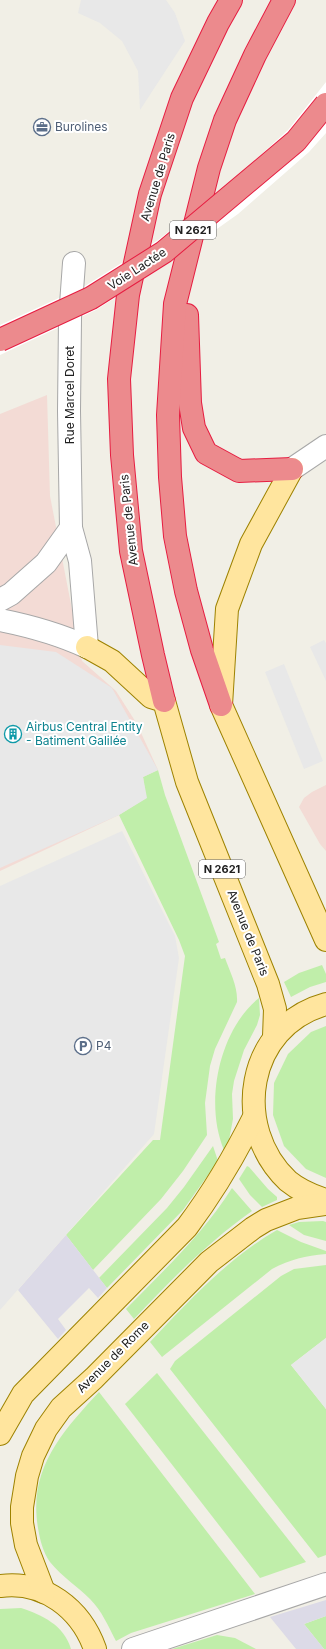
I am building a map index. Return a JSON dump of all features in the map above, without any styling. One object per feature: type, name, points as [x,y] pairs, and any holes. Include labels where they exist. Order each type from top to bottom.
[{"type":"highway","name":"Avenue de Paris","points":[[164,701],[131,552],[122,456],[119,379],[128,295],[150,194],[182,98],[218,23],[231,0]]},
{"type":"highway","name":"N 2621","points":[[221,705],[202,650],[186,591],[175,536],[170,477],[168,415],[175,304],[208,168],[226,120],[255,55],[284,0]]},
{"type":"highway","name":"Voie Lactée","points":[[0,340],[91,298],[164,252],[296,141],[326,104]]},
{"type":"highway","points":[[186,258],[190,403],[194,428],[206,453],[239,471],[292,469]]},
{"type":"main road","points":[[221,705],[225,666],[227,609],[251,544],[292,469]]},
{"type":"main road","points":[[87,648],[112,661],[151,697],[164,701]]},
{"type":"main road","name":"Avenue de Paris","points":[[164,701],[187,782],[268,984],[275,1009],[274,1037]]},
{"type":"main road","name":"N 2621","points":[[221,705],[326,940]]},
{"type":"main road","points":[[326,1004],[306,1012],[274,1037],[264,1054],[256,1074],[253,1095],[254,1117],[260,1141],[272,1163],[289,1182],[310,1195],[326,1200]]},
{"type":"main road","points":[[0,1434],[23,1394],[187,1227],[210,1197],[240,1146],[254,1117]]},
{"type":"main road","name":"Avenue de Rome","points":[[44,1592],[26,1545],[22,1523],[22,1507],[27,1476],[33,1456],[46,1429],[61,1408],[94,1378],[209,1262],[253,1228],[266,1220],[297,1208],[326,1204]]},
{"type":"main road","points":[[0,1586],[23,1586],[44,1592],[62,1602],[78,1617],[90,1635],[95,1649]]},
{"type":"street","name":"Rue Marcel Doret","points":[[74,263],[70,318],[69,411],[71,528],[80,561],[87,648]]},
{"type":"street","points":[[292,469],[326,446]]},
{"type":"street","points":[[0,600],[11,594],[46,563],[71,528]]},
{"type":"street","points":[[0,620],[29,626],[70,639],[87,648]]},
{"type":"street","points":[[133,1649],[326,1584]]},
{"type":"shaded area","points":[[81,0],[166,0],[175,13],[185,41],[140,110],[138,71],[122,41],[100,23],[78,13]]},
{"type":"shaded area","points":[[47,395],[50,496],[82,661],[116,691],[137,724],[158,770],[143,777],[147,798],[119,815],[0,871],[0,414]]},
{"type":"shaded area","points":[[324,640],[326,643],[326,681],[310,647]]},
{"type":"shaded area","points":[[0,645],[56,652],[112,688],[158,770],[143,777],[147,798],[119,815],[0,868]]},
{"type":"shaded area","points":[[284,664],[323,761],[304,769],[265,672]]},
{"type":"shaded area","points":[[326,785],[326,851],[320,844],[299,807],[304,798]]},
{"type":"shaded area","name":"P4","points":[[122,831],[175,936],[179,958],[154,1134],[0,1310],[0,886]]},
{"type":"shaded area","points":[[66,1235],[107,1288],[98,1298],[89,1288],[58,1319],[66,1330],[58,1339],[18,1290]]},
{"type":"shaded area","points":[[326,1338],[326,1409],[291,1365]]},
{"type":"shaded area","points":[[326,1600],[326,1616],[304,1624],[324,1649],[296,1649],[270,1617]]},
{"type":"green space","points":[[158,770],[165,795],[219,942],[216,944],[221,959],[225,958],[233,980],[237,1002],[215,1049],[210,1066],[205,1103],[207,1135],[183,1171],[161,1199],[93,1270],[66,1235],[153,1140],[160,1140],[185,956],[179,940],[119,815],[146,798],[143,777]]},
{"type":"green space","points":[[322,965],[326,974],[326,982],[310,987],[291,997],[284,982],[299,973]]},
{"type":"green space","points":[[259,998],[260,1015],[257,1025],[244,1050],[234,1081],[232,1094],[233,1119],[229,1140],[224,1150],[218,1131],[215,1111],[219,1068],[225,1048],[234,1029],[245,1012]]},
{"type":"green space","points":[[326,1026],[326,1178],[306,1169],[284,1146],[273,1115],[274,1083],[288,1054],[311,1032]]},
{"type":"green space","points":[[213,1146],[218,1161],[183,1210],[107,1288],[99,1278],[167,1208]]},
{"type":"green space","points":[[247,1166],[277,1197],[277,1200],[262,1207],[250,1195],[239,1179]]},
{"type":"green space","points":[[232,1188],[252,1211],[220,1235],[176,1276],[134,1319],[126,1309],[169,1266],[196,1236],[221,1205]]},
{"type":"green space","points":[[299,1222],[326,1222],[326,1241],[304,1235],[289,1225]]},
{"type":"green space","points":[[277,1230],[301,1242],[326,1251],[326,1254],[298,1258],[272,1269],[162,1357],[150,1342],[210,1281],[259,1241]]},
{"type":"green space","points":[[326,1265],[326,1338],[291,1365],[326,1409],[326,1555],[318,1558],[170,1369],[175,1361],[281,1276],[294,1269]]},
{"type":"green space","points":[[157,1373],[306,1562],[260,1578],[125,1404]]},
{"type":"green space","points":[[99,1392],[255,1594],[131,1633],[116,1641],[94,1604],[50,1562],[45,1554],[38,1528],[36,1507],[38,1487],[43,1470],[61,1437],[72,1422]]},
{"type":"green space","points":[[21,1608],[37,1614],[58,1627],[68,1641],[71,1649],[0,1649],[0,1609]]},
{"type":"green space","points":[[326,1616],[326,1649],[324,1649],[304,1624]]},
{"type":"green space","points":[[217,1635],[235,1638],[256,1649],[172,1649]]},
{"type":"pier","points":[[326,82],[326,133],[309,152],[238,214],[169,263],[96,310],[0,355],[0,325],[85,286],[158,240],[222,190],[288,130]]},
{"type":"place","name":"Burolines","points":[[42,127]]},
{"type":"place","name":"Airbus Central Entity - Batiment Galilée","points":[[13,734]]},
{"type":"place","name":"P4","points":[[83,1046]]}]
